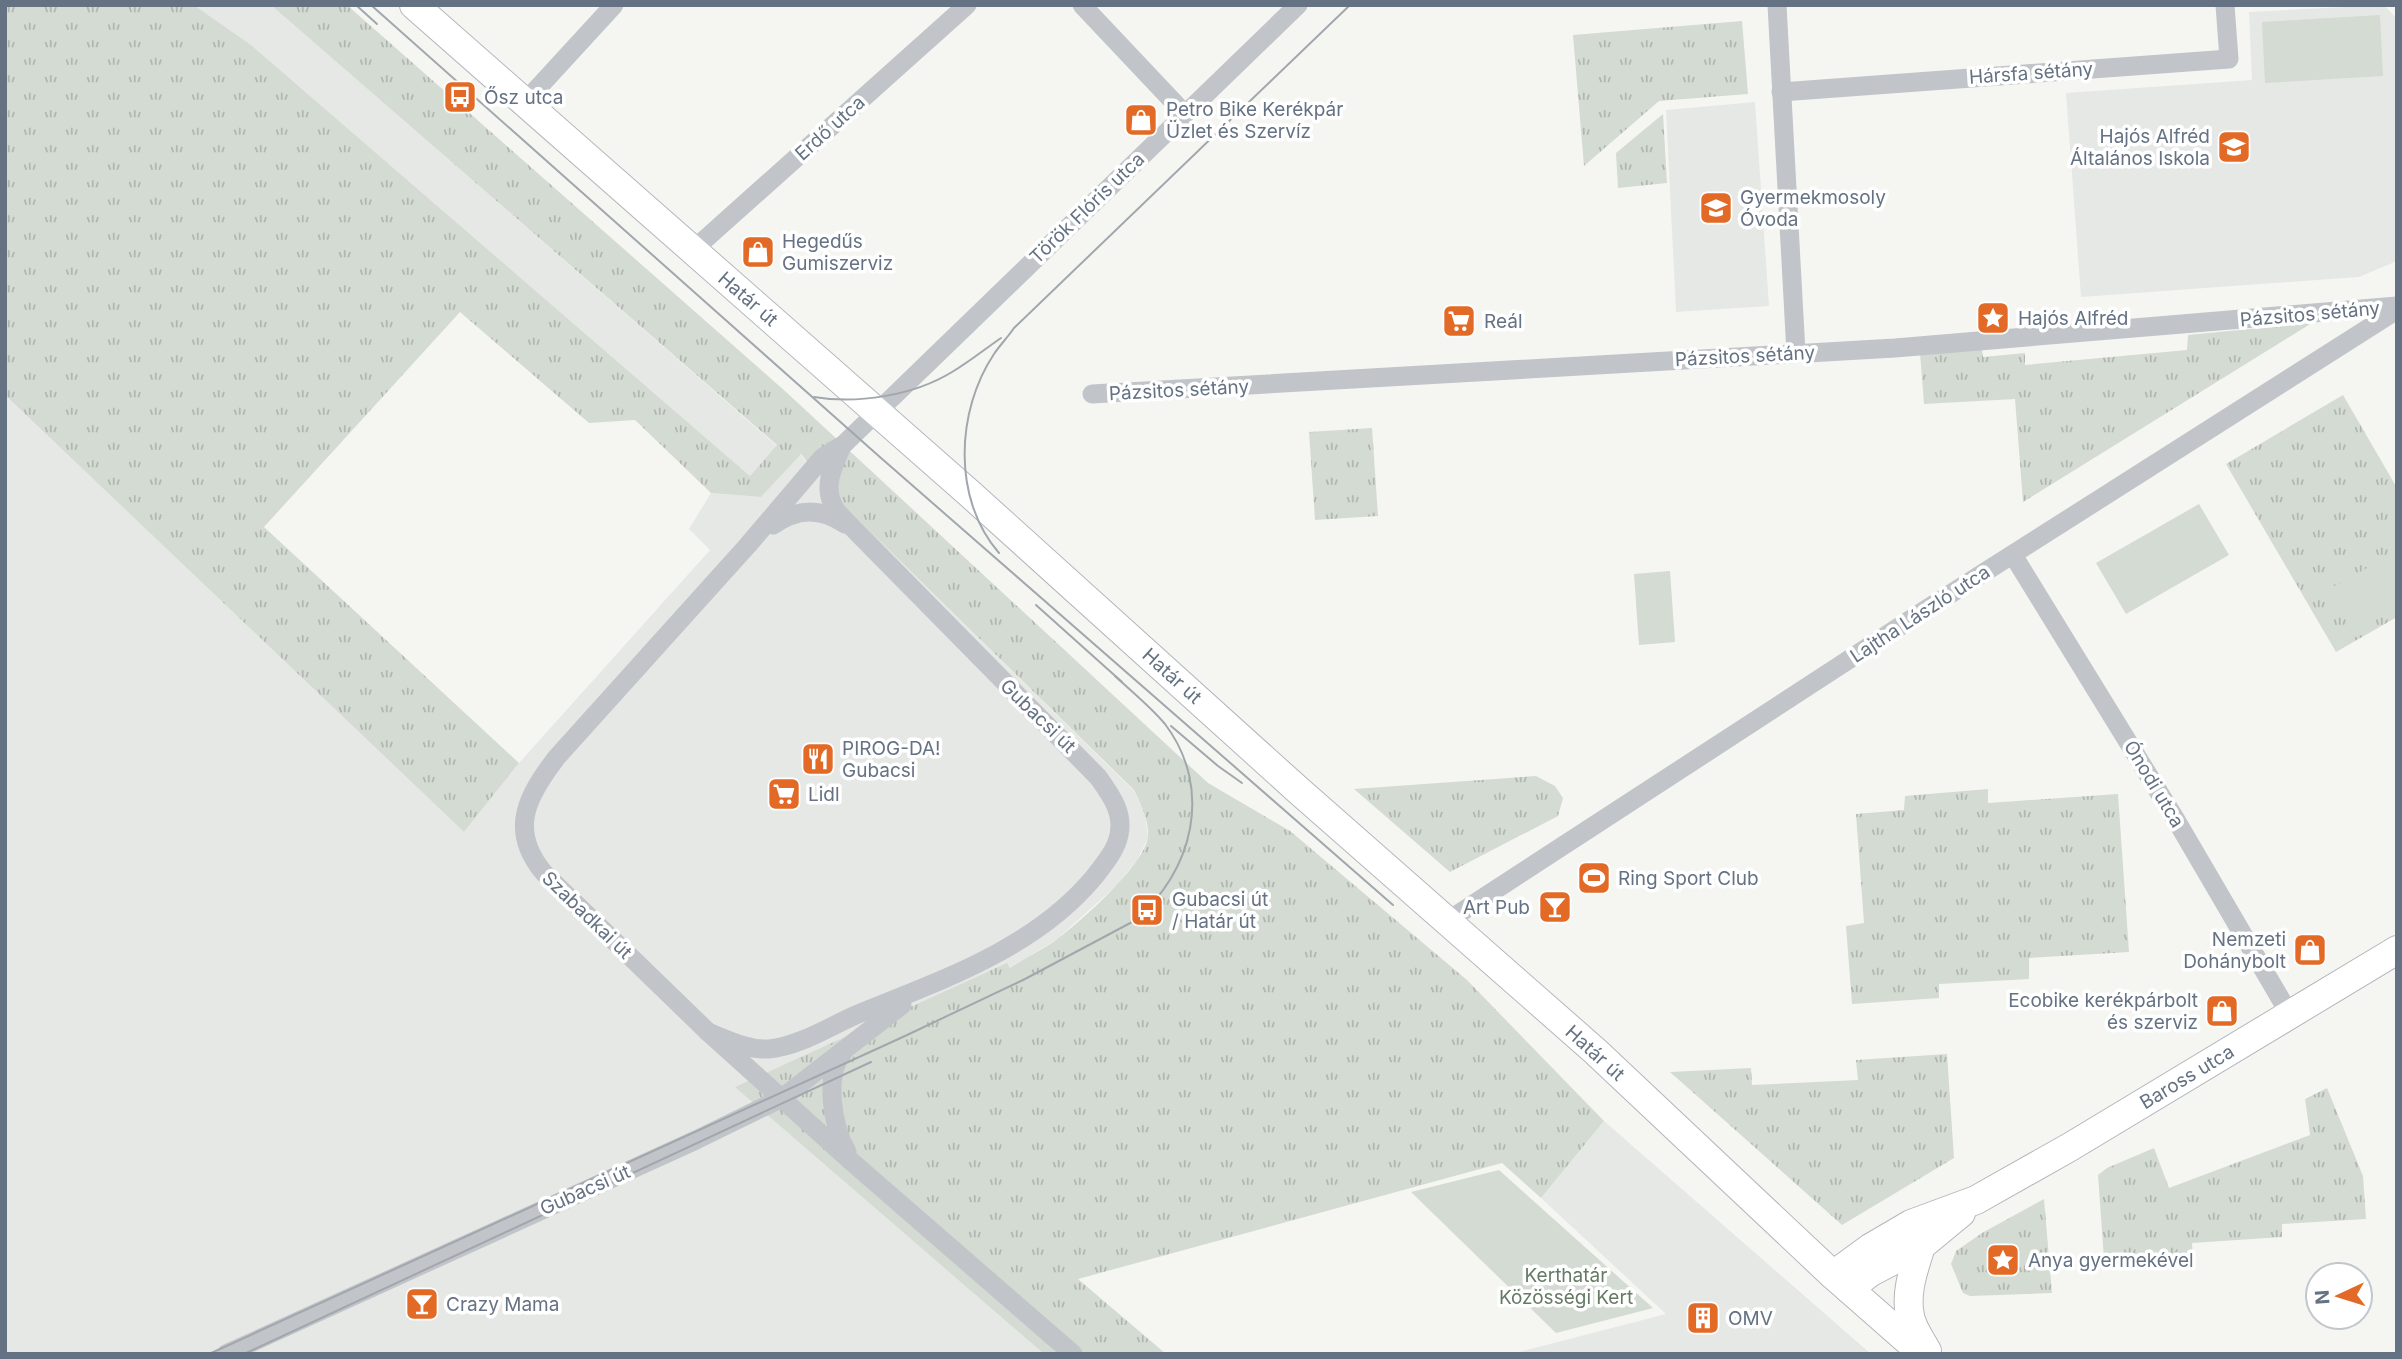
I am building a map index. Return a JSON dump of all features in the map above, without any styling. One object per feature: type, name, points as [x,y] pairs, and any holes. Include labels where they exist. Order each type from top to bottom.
[{"type":"main road","name":"Határ út","points":[[414,5],[877,413],[1446,922],[1595,1051],[1841,1282],[1925,1354]]},
{"type":"main road","name":"Baross utca","points":[[1841,1282],[1870,1248],[1911,1224],[1976,1200],[2070,1147],[2397,950]]},
{"type":"main road","name":"Baross utca","points":[[1841,1282],[1871,1272],[1921,1245],[1976,1200]]},
{"type":"main road","points":[[1921,1245],[1908,1297],[1910,1318],[1925,1354]]},
{"type":"street","points":[[524,103],[614,5]]},
{"type":"street","name":"Erdő utca","points":[[692,251],[967,5]]},
{"type":"street","points":[[1082,5],[1184,113]]},
{"type":"street","name":"Török Flóris utca","points":[[877,413],[1298,5]]},
{"type":"street","points":[[1777,5],[1796,353]]},
{"type":"street","name":"Hársfa sétány","points":[[1781,92],[2229,59],[2225,5]]},
{"type":"street","name":"Pázsitos sétány","points":[[1092,394],[1895,348],[2397,308]]},
{"type":"street","name":"Lajtha László utca","points":[[1446,922],[1730,736],[2397,308]]},
{"type":"street","name":"Gubacsi út","points":[[708,1032],[754,1048],[784,1047],[923,989],[1015,943],[1065,908],[1112,852],[1120,833],[1119,813],[1098,777],[837,512],[829,497],[829,478],[842,446],[877,413]]},
{"type":"street","name":"Szabadkai út","points":[[842,446],[823,457],[757,536],[557,757],[530,797],[525,819],[528,849],[544,873],[708,1032],[852,1162],[1073,1354]]},
{"type":"street","name":"Szabadkai út","points":[[757,536],[791,514],[801,512],[824,514],[852,528]]},
{"type":"street","name":"Ónodi utca","points":[[2013,555],[2176,820],[2290,1015]]},
{"type":"street","name":"Gubacsi út","points":[[226,1354],[696,1140],[782,1098],[923,989]]},
{"type":"street","name":"Szabadkai út","points":[[852,1042],[838,1058],[832,1096],[838,1131],[852,1162]]},
{"type":"shaded area","points":[[194,5],[270,5],[276,9],[777,446],[750,476],[251,45]]},
{"type":"shaded area","name":"Hajós Alfréd Általános Iskola","points":[[2384,5],[2397,19],[2397,261],[2359,277],[2081,297],[2066,93],[2252,80],[2249,12]]},
{"type":"shaded area","name":"Gyermekmosoly Óvoda","points":[[1755,102],[1769,306],[1676,312],[1666,110]]},
{"type":"shaded area","points":[[5,395],[464,832],[519,763],[710,550],[689,529],[711,493],[761,497],[800,454],[847,509],[1134,791],[1145,814],[1148,838],[1137,860],[1117,885],[1057,939],[1010,968],[1007,964],[736,1087],[1044,1354],[5,1354]]},
{"type":"shaded area","points":[[1604,1121],[1871,1354],[1511,1354],[1666,1314],[1541,1198]]},
{"type":"green space","points":[[5,5],[194,5],[251,45],[750,476],[777,445],[271,5],[347,5],[785,391],[1208,783],[1290,831],[1467,980],[1604,1121],[1541,1198],[1502,1163],[1078,1279],[1166,1354],[1044,1354],[735,1087],[1007,963],[1010,968],[1056,940],[1110,892],[1136,862],[1144,848],[1148,836],[1147,824],[1134,790],[847,509],[801,454],[761,497],[711,493],[635,420],[589,423],[460,312],[264,527],[519,763],[464,832],[5,395]]},
{"type":"green space","points":[[2380,15],[2383,76],[2265,83],[2262,22]]},
{"type":"green space","points":[[1742,21],[1748,94],[1659,101],[1584,166],[1573,35]]},
{"type":"green space","points":[[1663,114],[1667,183],[1618,188],[1616,153]]},
{"type":"green space","points":[[2312,323],[2023,502],[2015,399],[1924,404],[1920,353],[1982,349],[1983,357],[2025,353],[2025,365],[2187,350],[2188,335]]},
{"type":"green space","points":[[2343,395],[2397,488],[2397,617],[2336,652],[2226,464]]},
{"type":"green space","points":[[1372,428],[1378,516],[1315,520],[1309,432]]},
{"type":"green space","points":[[2199,504],[2229,555],[2126,614],[2096,563]]},
{"type":"green space","points":[[2387,557],[2397,575],[2397,597],[2348,623],[2329,589]]},
{"type":"green space","points":[[1670,571],[1675,642],[1639,645],[1634,574]]},
{"type":"green space","points":[[1536,776],[1555,786],[1563,798],[1558,816],[1450,872],[1354,789]]},
{"type":"green space","points":[[1988,789],[1988,803],[2118,794],[2129,952],[2029,958],[2029,979],[1939,984],[1939,998],[1852,1004],[1846,926],[1864,923],[1856,814],[1904,810],[1905,796]]},
{"type":"green space","points":[[1947,1054],[1954,1158],[1842,1225],[1670,1072],[1751,1068],[1752,1085],[1858,1080],[1856,1060]]},
{"type":"green space","points":[[2327,1088],[2363,1176],[2366,1219],[2282,1224],[2282,1237],[2192,1243],[2193,1258],[2107,1265],[2104,1259],[2098,1175],[2107,1168],[2154,1148],[2169,1188],[2310,1135],[2305,1099]]},
{"type":"green space","name":"Kerthatár Közösségi Kert","points":[[1499,1170],[1653,1308],[1556,1333],[1411,1192]]},
{"type":"green space","points":[[2044,1199],[2052,1293],[1970,1296],[1963,1293],[1951,1264],[1956,1251],[1982,1233]]},
{"type":"tram line","points":[[356,5],[377,24]]},
{"type":"tram line","points":[[371,5],[881,458],[1393,905]]},
{"type":"tram line","points":[[999,553],[984,531],[973,507],[965,455],[966,428],[972,402],[981,377],[994,354],[1014,328],[1350,5]]},
{"type":"tram line","points":[[814,397],[866,398],[920,387],[952,372],[1001,338]]},
{"type":"tram line","points":[[1036,605],[1122,682]]},
{"type":"tram line","points":[[209,1354],[905,1036],[1025,979],[1134,921],[1171,879],[1183,854],[1190,828],[1192,802],[1189,775],[1180,749],[1165,724],[1115,676]]},
{"type":"tram line","points":[[1171,726],[1242,783]]},
{"type":"tram line","points":[[244,1354],[871,1062]]},
{"type":"place","name":"Ősz utca","points":[[460,97]]},
{"type":"place","name":"Petro Bike Kerékpár Üzlet és Szervíz","points":[[1141,120]]},
{"type":"place","name":"Hajós Alfréd Általános Iskola","points":[[2234,147]]},
{"type":"place","name":"Gyermekmosoly Óvoda","points":[[1716,208]]},
{"type":"place","name":"Hegedűs Gumiszerviz","points":[[758,252]]},
{"type":"place","name":"Hajós Alfréd","points":[[1993,318]]},
{"type":"place","name":"Reál","points":[[1459,321]]},
{"type":"place","name":"PIROG-DA! Gubacsi","points":[[818,759]]},
{"type":"place","name":"Lidl","points":[[784,794]]},
{"type":"place","name":"Ring Sport Club","points":[[1594,878]]},
{"type":"place","name":"Art Pub","points":[[1555,907]]},
{"type":"place","name":"Gubacsi út / Határ út","points":[[1147,910]]},
{"type":"place","name":"Nemzeti Dohánybolt","points":[[2310,950]]},
{"type":"place","name":"Ecobike kerékpárbolt és szerviz","points":[[2222,1011]]},
{"type":"place","name":"Anya gyermekével","points":[[2003,1260]]},
{"type":"place","name":"Crazy Mama","points":[[422,1304]]},
{"type":"place","name":"OMV","points":[[1703,1318]]}]
